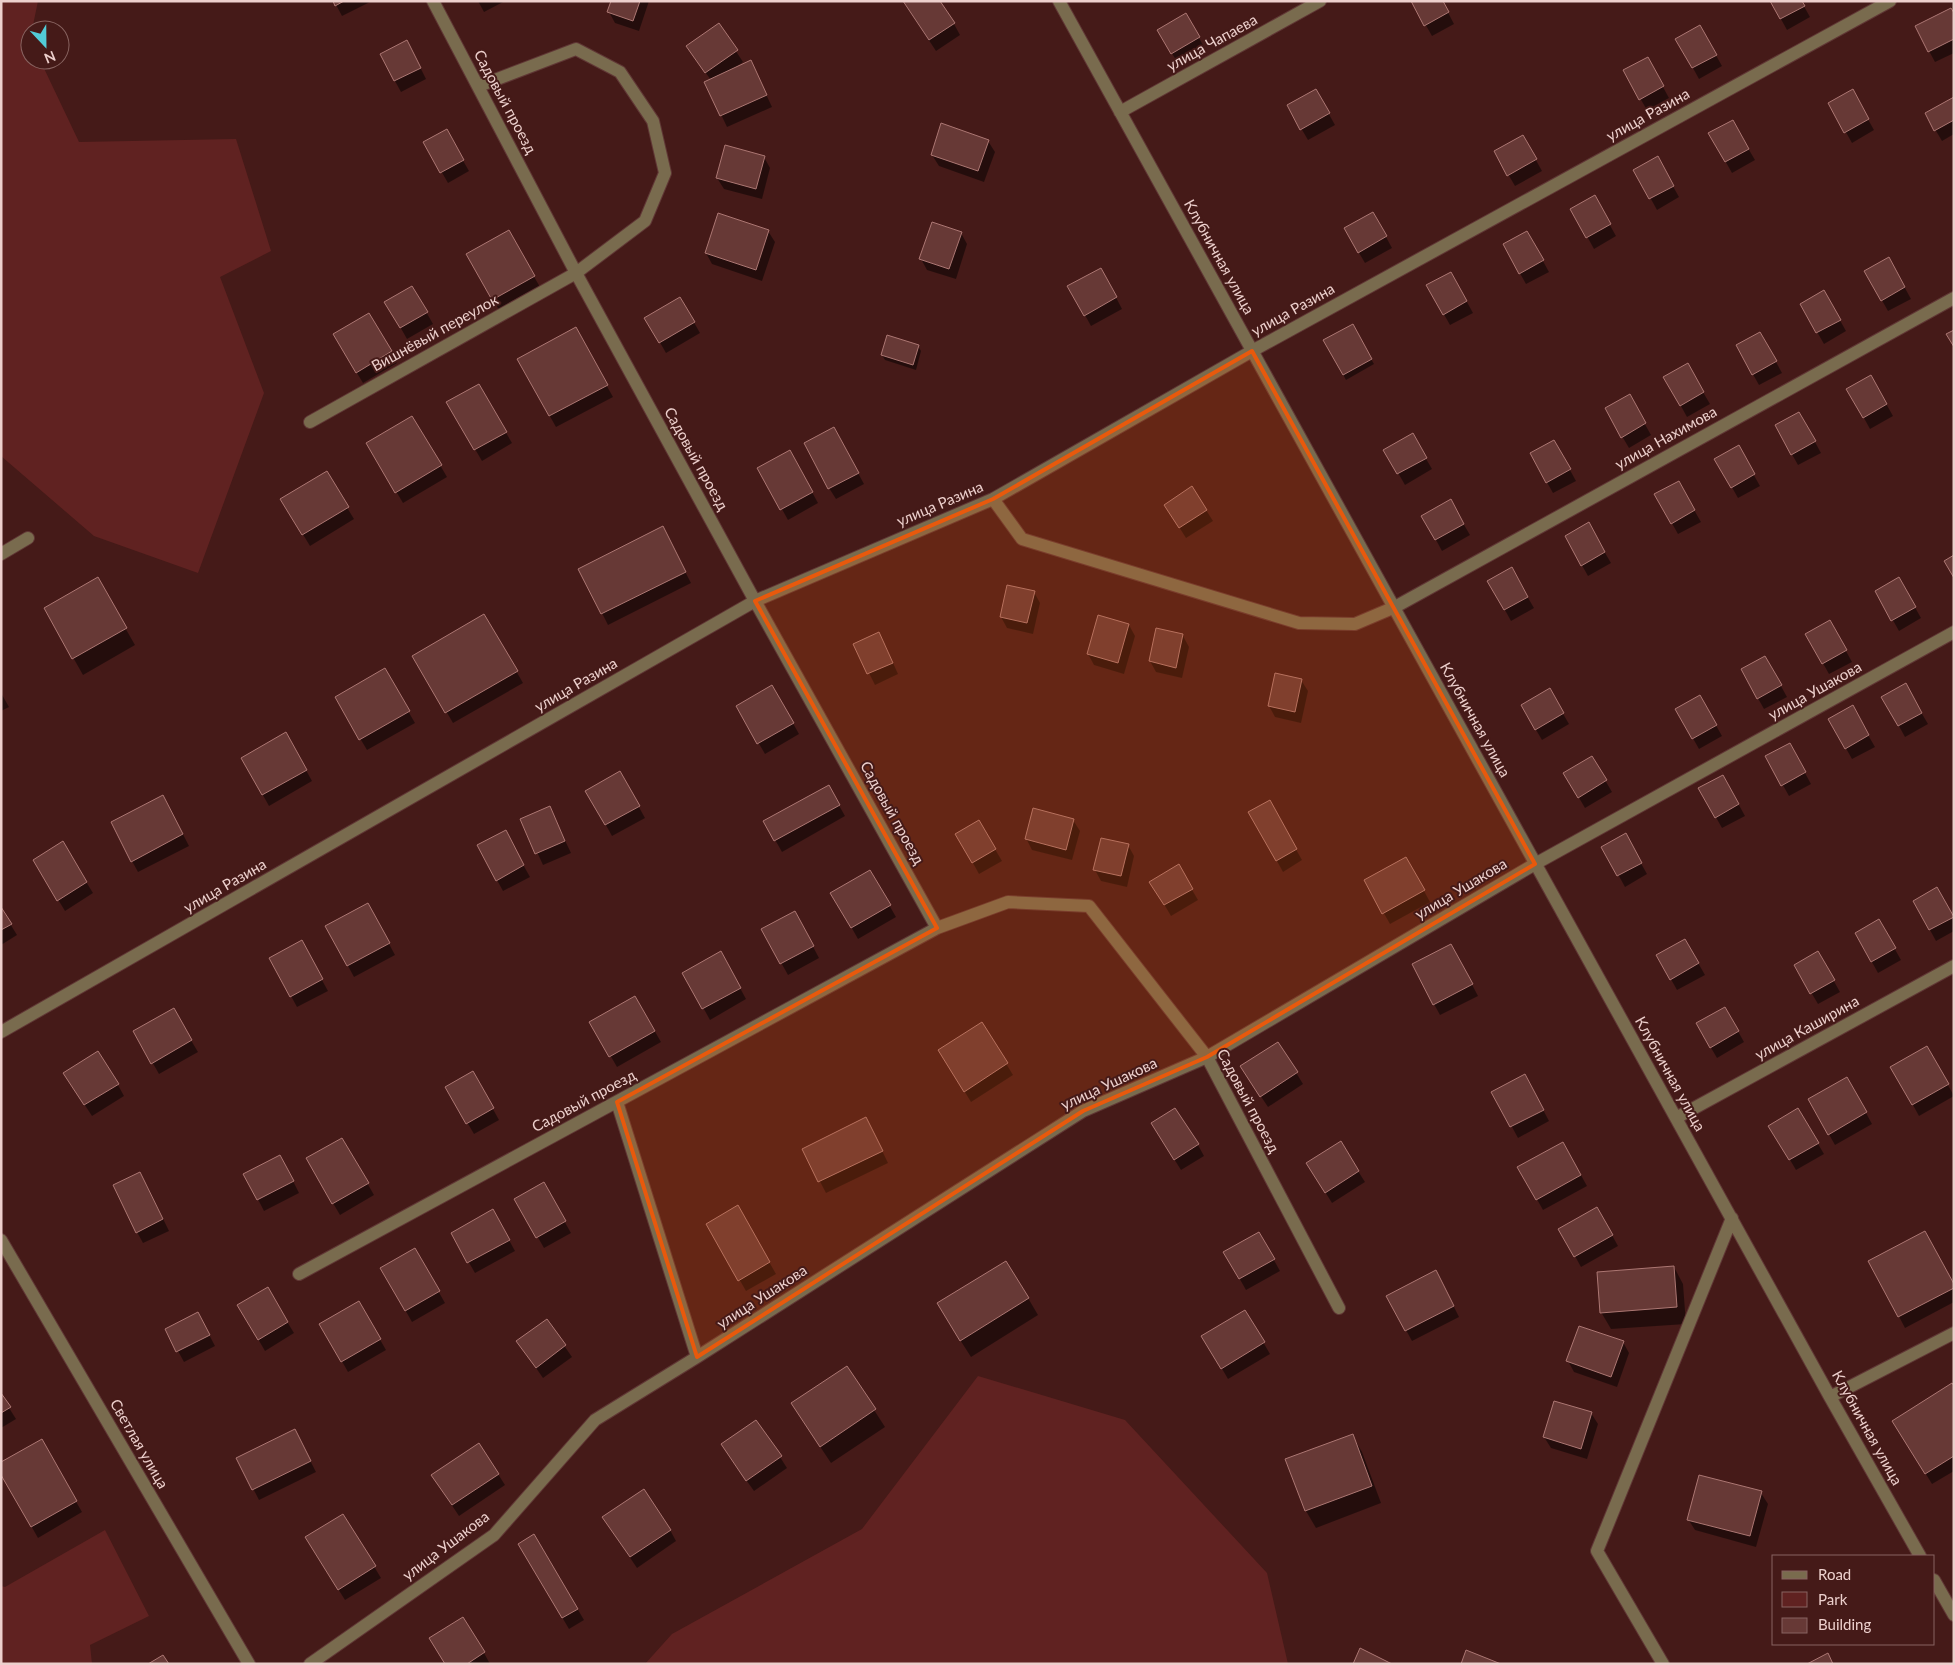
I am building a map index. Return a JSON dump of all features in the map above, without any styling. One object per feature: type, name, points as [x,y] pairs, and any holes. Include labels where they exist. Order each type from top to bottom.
[{"type":"street","name":"Садовый проезд","points":[[433,1],[576,273],[755,602],[937,928]]},
{"type":"street","name":"Клубничная улица","points":[[1058,1],[1395,607],[1830,1397],[1919,1555]]},
{"type":"street","name":"улица Чапаева","points":[[1120,112],[1320,1]]},
{"type":"street","name":"улица Разина","points":[[1,1032],[755,602],[993,499],[1252,351],[1890,1]]},
{"type":"street","name":"Вишнёвый переулок","points":[[310,422],[576,273],[645,221],[665,173],[653,121],[620,72],[576,49],[479,86]]},
{"type":"street","name":"улица Нахимова","points":[[1395,607],[1954,298]]},
{"type":"street","points":[[993,499],[1022,539],[1299,623],[1355,624],[1395,607]]},
{"type":"street","points":[[1,554],[28,538]]},
{"type":"street","name":"улица Ушакова","points":[[310,1664],[494,1535],[595,1420],[1083,1111],[1207,1057],[1535,864],[1954,632]]},
{"type":"street","name":"Садовый проезд","points":[[299,1274],[937,928],[1008,902],[1089,906],[1207,1057],[1339,1308]]},
{"type":"street","name":"улица Каширина","points":[[1676,1118],[1954,966]]},
{"type":"street","points":[[617,1102],[697,1357]]},
{"type":"street","points":[[1663,1664],[1597,1551],[1732,1218]]},
{"type":"street","name":"Светлая улица","points":[[1,1240],[249,1664]]},
{"type":"street","points":[[1830,1397],[1954,1333]]},
{"type":"street","points":[[1935,1582],[1954,1615]]},
{"type":"highlighted area","points":[[1252,351],[1535,864],[1207,1057],[1083,1111],[697,1357],[617,1102],[937,928],[755,601],[993,499]]},
{"type":"green space","points":[[1,1],[38,1],[34,20],[20,20],[20,70],[45,70],[79,142],[236,139],[271,251],[220,277],[264,393],[198,573],[94,536],[1,456]]},
{"type":"green space","points":[[978,1376],[1125,1420],[1267,1573],[1288,1664],[645,1664],[672,1634],[862,1529]]},
{"type":"green space","points":[[105,1530],[149,1616],[90,1645],[92,1664],[1,1664],[1,1586],[5,1587]]},
{"type":"building","points":[[333,1],[344,1],[335,6]]},
{"type":"building","points":[[611,1],[640,1],[633,21],[607,12]]},
{"type":"building","points":[[903,1],[940,1],[955,23],[929,40]]},
{"type":"building","points":[[1411,1],[1443,1],[1449,12],[1424,26]]},
{"type":"building","points":[[1770,1],[1802,1],[1805,6],[1780,19]]},
{"type":"building","points":[[1951,8],[1954,13],[1954,39],[1928,52],[1915,26]]},
{"type":"building","points":[[1186,13],[1200,37],[1171,54],[1157,30]]},
{"type":"building","points":[[719,23],[738,50],[705,73],[686,46]]},
{"type":"building","points":[[1700,25],[1717,55],[1692,68],[1675,39]]},
{"type":"building","points":[[407,40],[421,68],[394,81],[380,54]]},
{"type":"building","points":[[1648,57],[1664,86],[1639,100],[1623,70]]},
{"type":"building","points":[[751,60],[767,95],[720,116],[704,82]]},
{"type":"building","points":[[1316,89],[1330,113],[1300,130],[1287,105]]},
{"type":"building","points":[[1853,89],[1869,119],[1844,133],[1828,103]]},
{"type":"building","points":[[1954,97],[1954,120],[1934,131],[1925,113]]},
{"type":"building","points":[[1733,120],[1749,149],[1725,162],[1708,133]]},
{"type":"building","points":[[941,123],[989,140],[978,171],[931,155]]},
{"type":"building","points":[[447,129],[464,160],[440,173],[423,142]]},
{"type":"building","points":[[1523,135],[1537,159],[1507,176],[1494,151]]},
{"type":"building","points":[[725,145],[765,156],[756,189],[716,178]]},
{"type":"building","points":[[1658,156],[1674,186],[1649,199],[1633,170]]},
{"type":"building","points":[[1595,195],[1611,224],[1586,238],[1570,209]]},
{"type":"building","points":[[1373,212],[1387,236],[1358,253],[1344,228]]},
{"type":"building","points":[[718,213],[769,230],[756,270],[705,253]]},
{"type":"building","points":[[932,222],[962,232],[949,269],[919,259]]},
{"type":"building","points":[[509,230],[535,276],[492,300],[466,254]]},
{"type":"building","points":[[1527,231],[1544,260],[1519,274],[1503,244]]},
{"type":"building","points":[[1889,257],[1905,287],[1881,301],[1864,271]]},
{"type":"building","points":[[1101,268],[1117,297],[1084,316],[1067,286]]},
{"type":"building","points":[[1451,272],[1467,301],[1443,315],[1426,285]]},
{"type":"building","points":[[412,286],[428,312],[400,328],[384,302]]},
{"type":"building","points":[[1824,290],[1841,320],[1816,333],[1800,304]]},
{"type":"building","points":[[680,297],[695,322],[659,343],[644,318]]},
{"type":"building","points":[[369,313],[392,351],[356,373],[333,334]]},
{"type":"building","points":[[1353,324],[1372,359],[1343,375],[1323,340]]},
{"type":"building","points":[[576,327],[608,385],[549,416],[517,359]]},
{"type":"building","points":[[1954,330],[1954,347],[1946,334]]},
{"type":"building","points":[[1760,332],[1777,361],[1752,375],[1736,345]]},
{"type":"building","points":[[887,335],[919,345],[913,365],[881,355]]},
{"type":"building","points":[[1688,363],[1704,392],[1680,406],[1663,377]]},
{"type":"building","points":[[1871,375],[1887,404],[1863,418],[1846,389]]},
{"type":"building","points":[[479,384],[507,432],[474,450],[446,402]]},
{"type":"building","points":[[1630,394],[1646,423],[1621,438],[1605,408]]},
{"type":"building","points":[[1799,412],[1816,441],[1791,455],[1775,425]]},
{"type":"building","points":[[412,416],[442,465],[395,493],[366,443]]},
{"type":"building","points":[[834,427],[859,473],[828,489],[804,443]]},
{"type":"building","points":[[1413,433],[1427,458],[1397,474],[1383,450]]},
{"type":"building","points":[[1554,440],[1571,469],[1546,483],[1530,453]]},
{"type":"building","points":[[1739,445],[1755,474],[1731,488],[1714,459]]},
{"type":"building","points":[[790,450],[813,492],[780,510],[757,468]]},
{"type":"building","points":[[327,471],[349,507],[302,535],[280,499]]},
{"type":"building","points":[[1679,481],[1695,510],[1671,524],[1654,494]]},
{"type":"building","points":[[1192,486],[1207,510],[1179,528],[1164,505]]},
{"type":"building","points":[[1451,499],[1464,524],[1435,540],[1421,516]]},
{"type":"building","points":[[1589,522],[1605,552],[1581,566],[1565,536]]},
{"type":"building","points":[[663,526],[686,572],[601,614],[578,569]]},
{"type":"building","points":[[1954,555],[1954,578],[1944,561]]},
{"type":"building","points":[[1512,567],[1528,597],[1504,610],[1487,581]]},
{"type":"building","points":[[98,577],[127,628],[72,659],[44,608]]},
{"type":"building","points":[[1899,577],[1916,607],[1891,621],[1875,591]]},
{"type":"building","points":[[1007,585],[1035,591],[1027,623],[1000,617]]},
{"type":"building","points":[[484,614],[518,671],[445,713],[412,656]]},
{"type":"building","points":[[1098,615],[1129,624],[1118,663],[1087,654]]},
{"type":"building","points":[[1830,620],[1847,650],[1822,664],[1805,634]]},
{"type":"building","points":[[1156,628],[1183,634],[1176,668],[1149,661]]},
{"type":"building","points":[[879,632],[893,663],[867,674],[853,644]]},
{"type":"building","points":[[1765,656],[1782,685],[1757,699],[1741,669]]},
{"type":"building","points":[[385,668],[410,711],[359,740],[335,697]]},
{"type":"building","points":[[1275,673],[1302,679],[1295,712],[1268,706]]},
{"type":"building","points":[[1906,683],[1922,713],[1898,726],[1881,697]]},
{"type":"building","points":[[772,685],[794,723],[757,744],[736,706]]},
{"type":"building","points":[[1550,688],[1564,713],[1535,730],[1521,705]]},
{"type":"building","points":[[1700,695],[1717,725],[1692,739],[1675,709]]},
{"type":"building","points":[[1853,705],[1869,735],[1845,749],[1828,719]]},
{"type":"building","points":[[286,732],[307,770],[262,795],[241,758]]},
{"type":"building","points":[[1790,743],[1806,772],[1781,786],[1765,756]]},
{"type":"building","points":[[1592,756],[1607,780],[1578,798],[1563,773]]},
{"type":"building","points":[[620,771],[640,806],[605,825],[585,791]]},
{"type":"building","points":[[1723,775],[1739,804],[1715,818],[1698,788]]},
{"type":"building","points":[[829,785],[840,805],[774,841],[763,821]]},
{"type":"building","points":[[163,795],[183,834],[131,862],[111,822]]},
{"type":"building","points":[[1270,800],[1297,849],[1276,861],[1248,812]]},
{"type":"building","points":[[550,806],[565,841],[535,854],[520,819]]},
{"type":"building","points":[[1033,808],[1074,819],[1066,850],[1025,839]]},
{"type":"building","points":[[979,820],[996,849],[972,863],[955,834]]},
{"type":"building","points":[[506,830],[524,865],[496,881],[477,845]]},
{"type":"building","points":[[1626,833],[1642,863],[1617,876],[1601,847]]},
{"type":"building","points":[[1101,838],[1129,844],[1121,876],[1093,870]]},
{"type":"building","points":[[63,841],[87,882],[57,901],[33,860]]},
{"type":"building","points":[[1406,857],[1425,890],[1382,914],[1364,880]]},
{"type":"building","points":[[1179,864],[1193,889],[1164,905],[1149,882]]},
{"type":"building","points":[[870,870],[891,905],[851,928],[830,893]]},
{"type":"building","points":[[1937,887],[1954,917],[1929,930],[1913,901]]},
{"type":"building","points":[[368,903],[390,943],[347,966],[325,926]]},
{"type":"building","points":[[1,907],[12,924],[1,930]]},
{"type":"building","points":[[795,911],[814,946],[780,964],[761,929]]},
{"type":"building","points":[[1879,919],[1896,948],[1871,962],[1855,933]]},
{"type":"building","points":[[1685,939],[1699,963],[1670,980],[1656,955]]},
{"type":"building","points":[[302,940],[323,979],[290,997],[269,958]]},
{"type":"building","points":[[1451,944],[1473,984],[1433,1005],[1412,964]]},
{"type":"building","points":[[721,951],[741,988],[702,1009],[682,973]]},
{"type":"building","points":[[1818,951],[1835,980],[1810,994],[1794,965]]},
{"type":"building","points":[[635,996],[655,1031],[609,1057],[589,1022]]},
{"type":"building","points":[[1725,1007],[1739,1031],[1710,1048],[1696,1023]]},
{"type":"building","points":[[174,1008],[192,1040],[151,1064],[133,1031]]},
{"type":"building","points":[[982,1022],[1008,1063],[964,1092],[938,1050]]},
{"type":"building","points":[[1278,1042],[1298,1072],[1260,1097],[1240,1066]]},
{"type":"building","points":[[1927,1046],[1949,1084],[1912,1105],[1890,1067]]},
{"type":"building","points":[[98,1051],[119,1084],[84,1105],[63,1073]]},
{"type":"building","points":[[473,1071],[494,1108],[466,1124],[445,1087]]},
{"type":"building","points":[[1525,1074],[1544,1110],[1510,1127],[1491,1092]]},
{"type":"building","points":[[1847,1077],[1867,1112],[1828,1135],[1808,1099]]},
{"type":"building","points":[[1175,1108],[1199,1144],[1174,1160],[1151,1123]]},
{"type":"building","points":[[1798,1108],[1819,1143],[1789,1160],[1768,1126]]},
{"type":"building","points":[[866,1117],[883,1151],[818,1182],[802,1149]]},
{"type":"building","points":[[342,1138],[369,1183],[332,1204],[306,1158]]},
{"type":"building","points":[[1341,1141],[1359,1171],[1325,1193],[1306,1163]]},
{"type":"building","points":[[1563,1142],[1581,1175],[1536,1200],[1517,1167]]},
{"type":"building","points":[[280,1155],[294,1181],[257,1200],[243,1174]]},
{"type":"building","points":[[140,1172],[163,1219],[136,1233],[113,1185]]},
{"type":"building","points":[[544,1182],[566,1221],[536,1238],[514,1199]]},
{"type":"building","points":[[738,1205],[770,1262],[738,1281],[706,1224]]},
{"type":"building","points":[[1597,1207],[1613,1235],[1574,1257],[1558,1229]]},
{"type":"building","points":[[493,1209],[510,1240],[467,1263],[451,1233]]},
{"type":"building","points":[[1925,1231],[1954,1284],[1954,1288],[1898,1317],[1868,1261]]},
{"type":"building","points":[[1259,1232],[1275,1259],[1239,1279],[1223,1252]]},
{"type":"building","points":[[415,1248],[440,1291],[405,1311],[380,1268]]},
{"type":"building","points":[[1006,1261],[1029,1298],[960,1341],[937,1303]]},
{"type":"building","points":[[1674,1266],[1677,1307],[1600,1313],[1597,1272]]},
{"type":"building","points":[[1436,1270],[1454,1306],[1405,1331],[1386,1296]]},
{"type":"building","points":[[268,1287],[288,1322],[258,1340],[237,1305]]},
{"type":"building","points":[[359,1301],[381,1339],[341,1362],[319,1324]]},
{"type":"building","points":[[1245,1310],[1265,1342],[1221,1369],[1201,1336]]},
{"type":"building","points":[[198,1312],[210,1335],[176,1352],[165,1329]]},
{"type":"building","points":[[547,1319],[566,1345],[536,1368],[516,1341]]},
{"type":"building","points":[[1579,1326],[1624,1341],[1611,1377],[1566,1361]]},
{"type":"building","points":[[847,1366],[876,1409],[820,1447],[791,1403]]},
{"type":"building","points":[[1952,1383],[1954,1386],[1954,1456],[1925,1474],[1892,1421]]},
{"type":"building","points":[[1,1393],[11,1407],[1,1413]]},
{"type":"building","points":[[1554,1401],[1592,1412],[1581,1449],[1543,1437]]},
{"type":"building","points":[[756,1420],[782,1456],[746,1481],[721,1444]]},
{"type":"building","points":[[295,1429],[311,1461],[252,1490],[236,1458]]},
{"type":"building","points":[[1353,1434],[1372,1486],[1305,1511],[1285,1459]]},
{"type":"building","points":[[42,1439],[77,1501],[31,1527],[1,1475],[1,1462]]},
{"type":"building","points":[[479,1443],[499,1474],[452,1505],[431,1475]]},
{"type":"building","points":[[1699,1475],[1762,1491],[1750,1536],[1687,1520]]},
{"type":"building","points":[[644,1489],[671,1530],[630,1557],[602,1517]]},
{"type":"building","points":[[343,1514],[376,1566],[338,1590],[305,1537]]},
{"type":"building","points":[[534,1534],[578,1609],[562,1618],[518,1544]]},
{"type":"building","points":[[463,1617],[485,1652],[467,1664],[445,1664],[429,1638]]},
{"type":"building","points":[[1360,1648],[1392,1664],[1353,1664]]},
{"type":"building","points":[[1466,1650],[1501,1664],[1461,1664]]},
{"type":"building","points":[[1828,1653],[1833,1664],[1807,1664]]},
{"type":"building","points":[[163,1655],[169,1664],[148,1664]]}]
